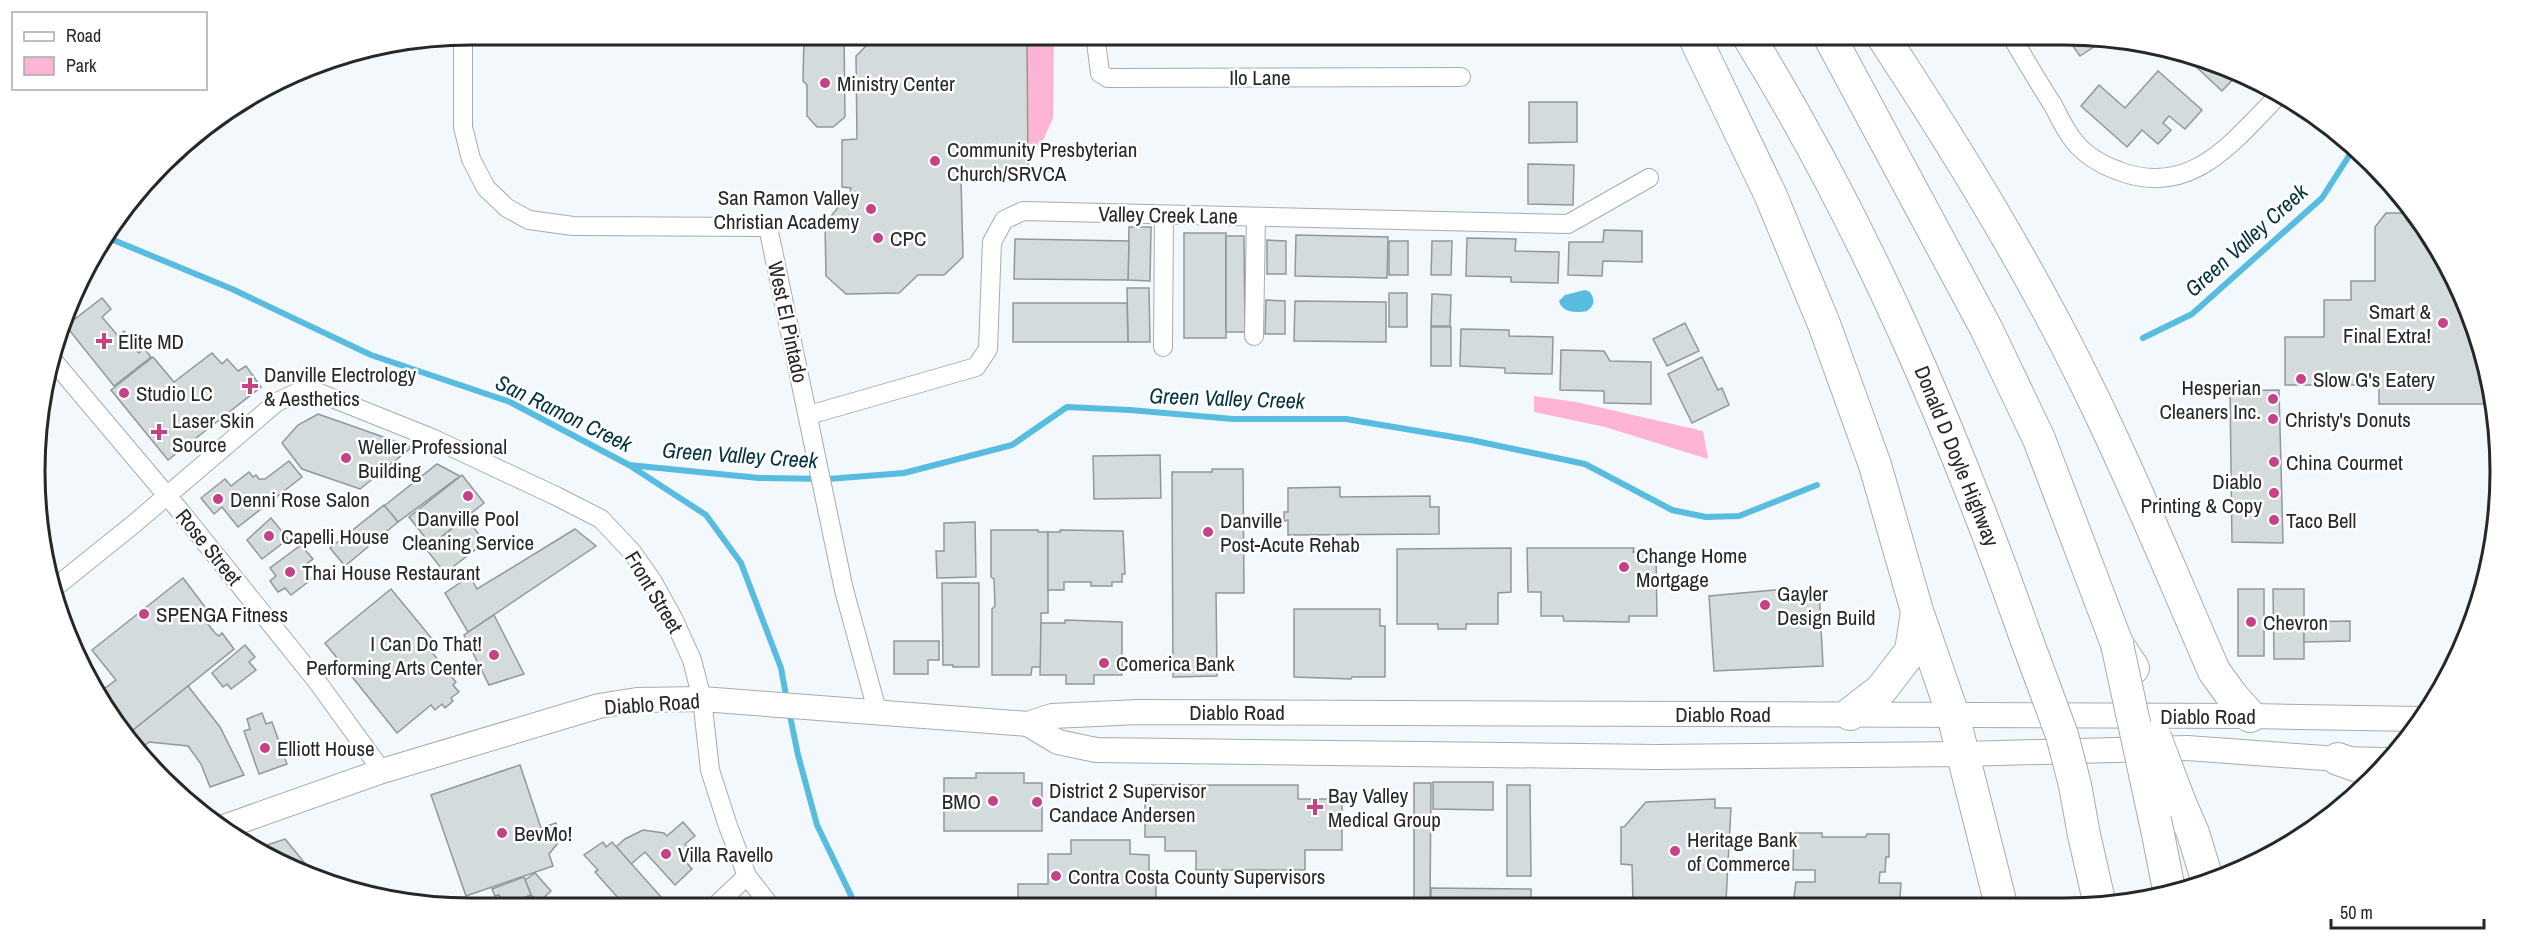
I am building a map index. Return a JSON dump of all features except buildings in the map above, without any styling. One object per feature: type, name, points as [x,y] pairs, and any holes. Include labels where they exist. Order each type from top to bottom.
[{"type":"highway","points":[[1698,45],[1770,195],[1824,324],[1875,465],[1917,611],[1953,715],[1999,898]]},
{"type":"highway","name":"Donald D Doyle Highway","points":[[1754,45],[1774,77],[1858,232],[1919,360],[1983,515],[2062,735],[2075,785],[2098,896]]},
{"type":"highway","points":[[1834,45],[1986,328],[2029,418],[2117,644],[2168,885]]},
{"type":"highway","points":[[1888,45],[1942,128],[2045,304],[2092,395],[2214,671],[2250,716]]},
{"type":"highway","points":[[1850,714],[1881,690],[1911,651],[1917,611]]},
{"type":"highway","points":[[2117,644],[2135,672],[2160,753],[2193,833],[2205,874]]},
{"type":"highway","points":[[2338,759],[2368,770]]},
{"type":"street","name":"West El Pintado","points":[[463,45],[464,127],[471,159],[486,188],[507,208],[529,220],[573,226],[768,227],[844,590],[878,714]]},
{"type":"street","name":"Ilo Lane","points":[[1096,45],[1097,66],[1100,73],[1108,78],[1461,77]]},
{"type":"street","points":[[2017,45],[2074,142],[2093,159],[2128,175],[2153,179],[2178,177],[2192,171],[2228,145],[2274,100]]},
{"type":"street","name":"Valley Creek Lane","points":[[810,423],[976,367],[988,349],[992,242],[1004,220],[1023,212],[1568,224],[1649,177]]},
{"type":"street","points":[[1163,347],[1164,215]]},
{"type":"street","points":[[1254,336],[1256,217]]},
{"type":"street","name":"Rose Street","points":[[58,367],[168,496],[316,680],[382,771]]},
{"type":"street","name":"Front Street","points":[[168,496],[277,402],[307,388],[432,438],[601,519],[632,552],[653,582],[692,660],[702,699],[710,770],[747,876],[764,898]]},
{"type":"street","points":[[60,583],[168,496]]},
{"type":"street","name":"Diablo Road","points":[[232,824],[382,771],[599,706],[637,700],[702,699],[1028,724],[1052,716],[1139,712],[2250,716],[2410,719]]},
{"type":"street","name":"Diablo Road","points":[[1028,724],[1058,742],[1096,750],[1656,757],[1963,754],[2187,748],[2378,760]]},
{"type":"street","points":[[724,898],[747,876]]},
{"type":"green space","points":[[1027,45],[1054,45],[1053,118],[1041,145],[1028,145]]},
{"type":"green space","points":[[1534,396],[1576,402],[1703,431],[1708,459],[1605,427],[1534,412]]},
{"type":"water","points":[[1585,290],[1590,292],[1593,300],[1592,307],[1587,311],[1579,312],[1563,308],[1559,301],[1565,295]]},
{"type":"waterway","name":"Green Valley Creek","points":[[2143,338],[2192,314],[2322,198],[2349,155]]},
{"type":"waterway","name":"San Ramon Creek","points":[[114,240],[232,289],[371,355],[510,402],[629,465],[706,515],[741,563],[781,668],[787,701]]},
{"type":"waterway","name":"Green Valley Creek","points":[[629,465],[759,478],[828,479],[904,473],[1012,445],[1067,407],[1233,419],[1346,419],[1471,440],[1585,464],[1672,510],[1706,517],[1739,516],[1817,485]]},
{"type":"waterway","name":"San Ramon Creek","points":[[789,711],[817,825],[852,898]]},
{"type":"place","name":"Ministry Center","points":[[825,83]]},
{"type":"place","name":"Community Presbyterian Church/SRVCA","points":[[935,161]]},
{"type":"place","name":"San Ramon Valley Christian Academy","points":[[871,209]]},
{"type":"place","name":"CPC","points":[[878,238]]},
{"type":"place","name":"Smart & Final Extra!","points":[[2443,323]]},
{"type":"place","name":"Elite MD","points":[[104,341]]},
{"type":"place","name":"Slow G's Eatery","points":[[2301,379]]},
{"type":"place","name":"Danville Electrology & Aesthetics","points":[[250,386]]},
{"type":"place","name":"Studio LC","points":[[124,393]]},
{"type":"place","name":"Hesperian Cleaners Inc.","points":[[2273,399]]},
{"type":"place","name":"Christy's Donuts","points":[[2273,419]]},
{"type":"place","name":"Laser Skin Source","points":[[159,432]]},
{"type":"place","name":"Weller Professional Building","points":[[346,458]]},
{"type":"place","name":"China Courmet","points":[[2274,462]]},
{"type":"place","name":"Diablo Printing & Copy","points":[[2274,493]]},
{"type":"place","name":"Danville Pool Cleaning Service","points":[[468,496]]},
{"type":"place","name":"Denni Rose Salon","points":[[218,499]]},
{"type":"place","name":"Taco Bell","points":[[2274,520]]},
{"type":"place","name":"Danville Post-Acute Rehab","points":[[1208,532]]},
{"type":"place","name":"Capelli House","points":[[269,536]]},
{"type":"place","name":"Change Home Mortgage","points":[[1624,567]]},
{"type":"place","name":"Thai House Restaurant","points":[[290,572]]},
{"type":"place","name":"Gayler Design Build","points":[[1765,605]]},
{"type":"place","name":"SPENGA Fitness","points":[[144,614]]},
{"type":"place","name":"Chevron","points":[[2251,622]]},
{"type":"place","name":"I Can Do That! Performing Arts Center","points":[[494,655]]},
{"type":"place","name":"Comerica Bank","points":[[1104,663]]},
{"type":"place","name":"Elliott House","points":[[265,748]]},
{"type":"place","name":"BMO","points":[[993,801]]},
{"type":"place","name":"District 2 Supervisor Candace Andersen","points":[[1037,802]]},
{"type":"place","name":"Bay Valley Medical Group","points":[[1315,807]]},
{"type":"place","name":"BevMo!","points":[[502,833]]},
{"type":"place","name":"Heritage Bank of Commerce","points":[[1675,851]]},
{"type":"place","name":"Villa Ravello","points":[[666,854]]},
{"type":"place","name":"Contra Costa County Supervisors","points":[[1056,876]]}]
